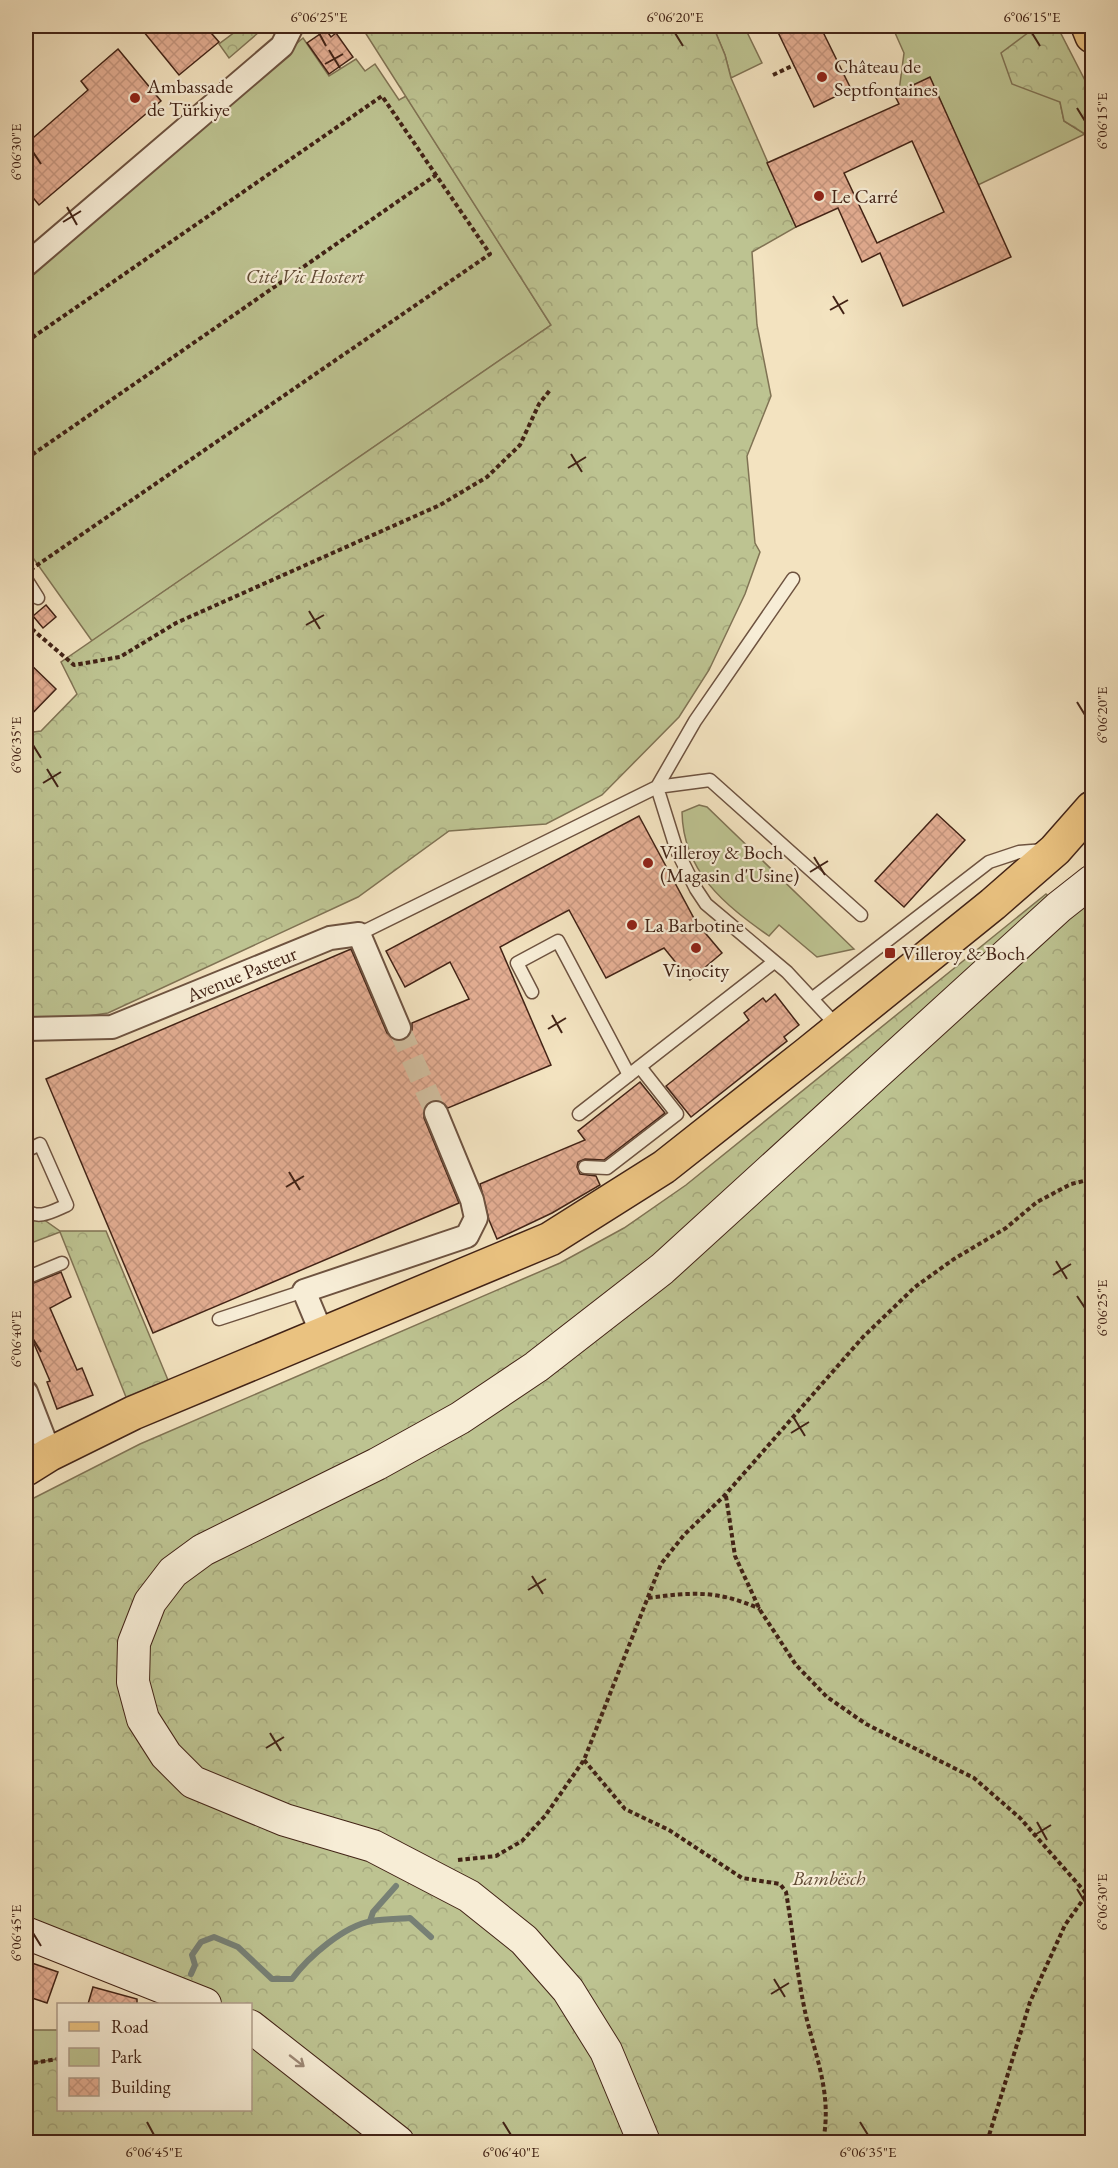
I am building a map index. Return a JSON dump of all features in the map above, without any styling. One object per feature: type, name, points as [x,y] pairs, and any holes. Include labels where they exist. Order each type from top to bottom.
[{"type":"main road","points":[[1088,26],[1092,36]]},
{"type":"main road","points":[[38,1462],[133,1413],[550,1239],[597,1211],[664,1167],[975,919],[1055,850],[1092,808]]},
{"type":"main road","points":[[644,2142],[606,2051],[568,1989],[524,1940],[469,1896],[373,1846],[285,1821],[193,1782],[166,1755],[143,1719],[133,1682],[134,1643],[150,1602],[173,1572],[203,1550],[377,1464],[460,1418],[536,1367],[599,1320],[662,1269],[1059,907],[1092,881]]},
{"type":"main road","points":[[26,1933],[202,2003]]},
{"type":"main road","points":[[252,2028],[398,2142]]},
{"type":"street","points":[[26,265],[282,46],[292,26]]},
{"type":"street","points":[[359,934],[399,1028]]},
{"type":"street","name":"Avenue Pasteur","points":[[26,1029],[112,1027],[330,938],[359,934]]},
{"type":"street","points":[[322,1334],[304,1291],[467,1236],[476,1218],[472,1200],[436,1113]]},
{"type":"street","points":[[26,1392],[38,1462]]},
{"type":"lane","points":[[26,579],[38,598]]},
{"type":"lane","points":[[793,579],[694,721],[657,787],[677,851],[696,889],[716,913],[774,962],[813,999],[839,1028]]},
{"type":"lane","points":[[359,934],[657,787],[710,780],[861,915]]},
{"type":"lane","points":[[813,999],[989,862],[1019,852],[1055,850]]},
{"type":"lane","points":[[532,992],[517,963],[558,941],[629,1075]]},
{"type":"lane","points":[[579,1114],[774,962]]},
{"type":"lane","points":[[585,1167],[607,1168],[677,1114],[640,1067]]},
{"type":"lane","points":[[26,1151],[40,1144],[67,1206],[39,1216],[31,1214],[26,1209]]},
{"type":"lane","points":[[26,1278],[62,1263]]},
{"type":"lane","points":[[219,1319],[304,1291]]},
{"type":"path","points":[[773,75],[794,65]]},
{"type":"path","points":[[26,342],[382,96],[490,254],[26,573]]},
{"type":"path","points":[[26,459],[436,175]]},
{"type":"path","points":[[26,624],[74,665],[120,657],[176,623],[440,506],[487,477],[520,445],[538,404],[550,390]]},
{"type":"path","points":[[435,1877],[457,1860],[496,1856],[522,1841],[545,1816],[584,1760],[661,1564],[684,1535],[725,1495],[863,1337],[915,1287],[954,1259],[1006,1228],[1037,1202],[1071,1184],[1092,1179]]},
{"type":"path","points":[[725,1495],[735,1556],[760,1610],[796,1665],[827,1697],[866,1725],[974,1778],[1020,1818],[1092,1900]]},
{"type":"path","points":[[647,1598],[691,1592],[734,1597],[760,1610]]},
{"type":"path","points":[[584,1760],[625,1809],[669,1830],[742,1878],[780,1884],[786,1892],[806,2015],[820,2060],[828,2119],[823,2142]]},
{"type":"path","points":[[987,2142],[1030,2001],[1065,1925],[1092,1887]]},
{"type":"path","points":[[26,2064],[57,2059]]},
{"type":"green space","points":[[243,26],[266,26],[229,58],[219,44]]},
{"type":"green space","points":[[361,26],[713,26],[725,55],[731,78],[796,227],[752,252],[757,325],[771,396],[747,456],[755,543],[760,552],[745,594],[709,670],[679,717],[602,795],[546,824],[449,831],[358,897],[108,1013],[26,1025],[26,733],[41,731],[77,694],[61,662],[551,325]]},
{"type":"green space","points":[[713,26],[744,26],[762,63],[731,78],[725,55]]},
{"type":"green space","points":[[892,26],[1027,26],[1060,102],[1064,121],[1085,134],[978,185],[930,78],[899,91],[904,53]]},
{"type":"green space","points":[[1027,26],[1057,26],[1092,94],[1092,149],[1085,134],[1064,121],[1060,102],[1012,84],[1001,53],[1029,32]]},
{"type":"green space","name":"Cité Vic Hostert","points":[[303,38],[329,76],[356,59],[365,71],[375,64],[399,100],[406,96],[551,325],[92,641],[26,548],[26,276]]},
{"type":"green space","points":[[699,805],[707,807],[854,949],[817,957],[779,925],[769,936],[722,899],[698,869],[684,833],[682,812]]},
{"type":"green space","name":"Bambësch","points":[[1046,894],[1059,907],[1087,906],[1092,903],[1092,2142],[26,2142],[26,2064],[57,2059],[57,2111],[252,2111],[252,2003],[202,2003],[26,1933],[26,1502],[140,1444],[560,1263],[624,1228],[686,1185]]},
{"type":"green space","points":[[26,1207],[60,1231],[106,1231],[168,1380],[126,1397],[60,1232],[26,1245]]},
{"type":"green space","points":[[26,2030],[57,2030],[57,2059],[26,2064]]},
{"type":"building","points":[[139,26],[205,26],[219,42],[179,75]]},
{"type":"building","name":"Château de Septfontaines","points":[[775,26],[820,26],[851,89],[814,107]]},
{"type":"building","points":[[326,30],[331,37],[336,33],[353,57],[329,74],[307,43]]},
{"type":"building","points":[[118,49],[161,101],[39,205],[26,189],[26,144],[88,90],[81,81]]},
{"type":"building","name":"Le Carré","points":[[930,77],[1011,257],[903,306],[880,253],[862,262],[838,208],[796,227],[767,163],[899,104],[894,94]],"holes":[[[912,141],[944,212],[877,243],[844,173]]]},
{"type":"building","points":[[46,605],[56,617],[43,628],[33,616]]},
{"type":"building","points":[[26,660],[56,689],[26,720]]},
{"type":"building","points":[[937,814],[965,840],[904,907],[875,881]]},
{"type":"building","points":[[639,816],[696,922],[722,953],[690,980],[664,948],[606,978],[569,910],[500,947],[551,1065],[448,1108],[437,1100],[425,1105],[424,1118],[459,1203],[153,1333],[46,1079],[351,949],[387,1033],[397,1041],[405,1040],[412,1030],[412,1023],[469,999],[450,962],[405,987],[386,951]]},
{"type":"building","points":[[775,994],[799,1025],[784,1037],[787,1041],[691,1117],[666,1086],[749,1020],[744,1013],[763,998],[766,1002]]},
{"type":"building","points":[[640,1082],[665,1113],[604,1160],[585,1159],[578,1162],[577,1167],[580,1174],[596,1176],[600,1185],[552,1213],[497,1239],[489,1220],[480,1184],[585,1140],[578,1131]]},
{"type":"building","points":[[61,1272],[71,1297],[50,1308],[77,1370],[82,1368],[93,1395],[57,1409],[47,1382],[50,1381],[26,1325],[26,1286]]},
{"type":"building","points":[[26,1961],[58,1972],[47,2003],[26,1996]]},
{"type":"building","points":[[93,1987],[137,1999],[137,2003],[88,2003]]},
{"type":"waterway","points":[[370,1921],[373,1912],[396,1886]]},
{"type":"waterway","points":[[191,1974],[195,1965],[192,1955],[201,1942],[214,1937],[238,1947],[272,1979],[292,1979],[308,1961],[339,1935],[372,1921],[410,1918],[431,1937]]},
{"type":"tunnel","points":[[399,1028],[436,1113]]},
{"type":"place","name":"Château de Septfontaines","points":[[822,77]]},
{"type":"place","name":"Ambassade de Türkiye","points":[[135,98]]},
{"type":"place","name":"Le Carré","points":[[819,196]]},
{"type":"place","name":"Villeroy & Boch (Magasin d'Usine)","points":[[648,863]]},
{"type":"place","name":"La Barbotine","points":[[632,925]]},
{"type":"place","name":"Vinocity","points":[[696,948]]},
{"type":"place","name":"Villeroy & Boch","points":[[890,953]]}]
